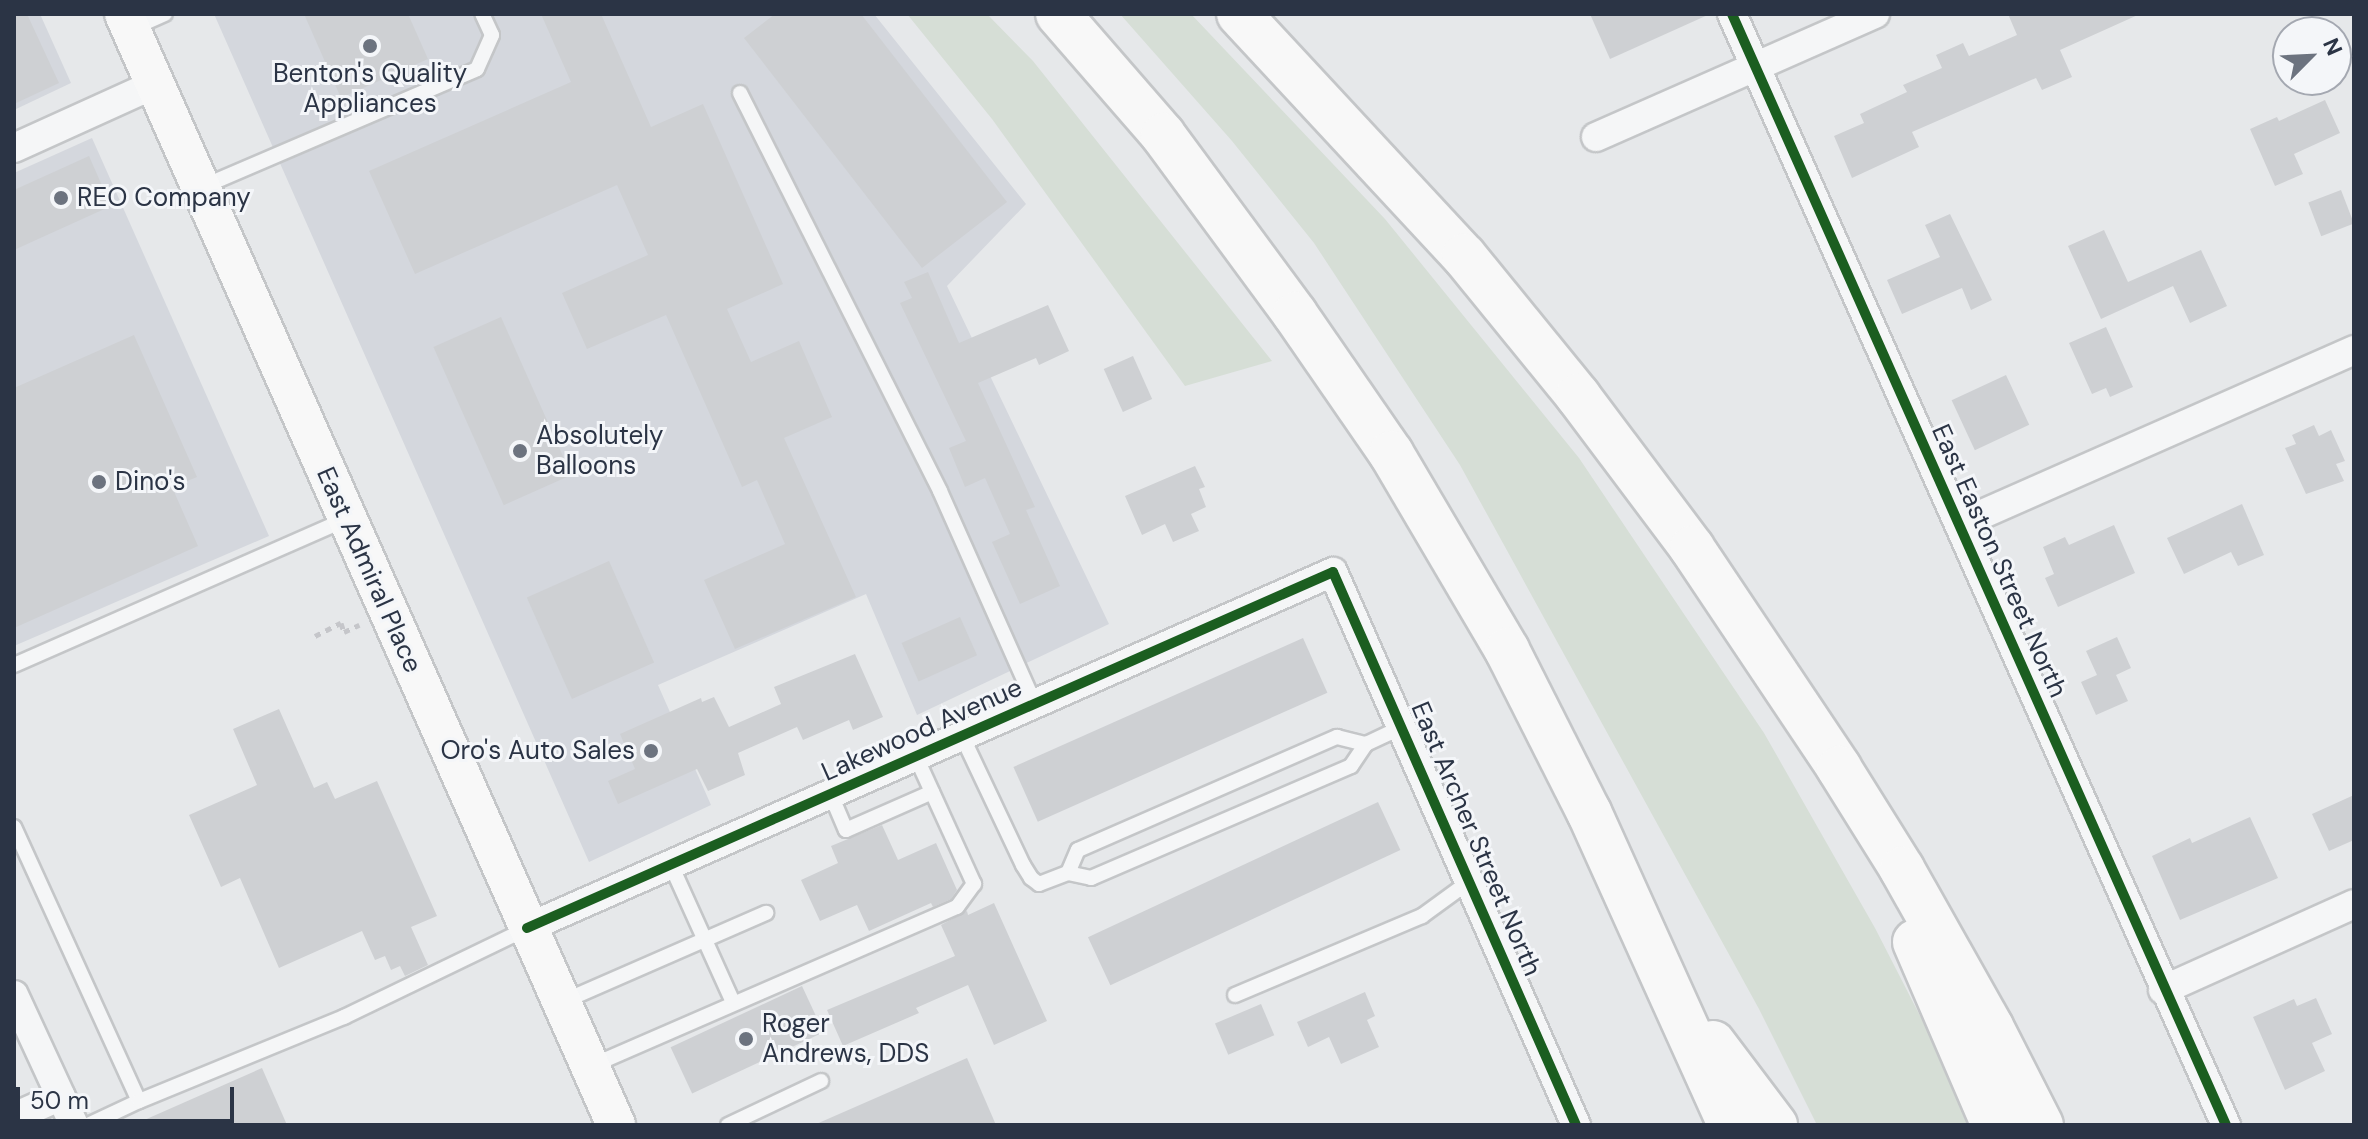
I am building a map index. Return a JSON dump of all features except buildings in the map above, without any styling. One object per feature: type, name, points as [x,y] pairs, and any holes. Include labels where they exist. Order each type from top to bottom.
[{"type":"highway","points":[[1058,14],[1163,135],[1295,314],[1391,453],[1507,650],[1589,812],[1730,1125]]},
{"type":"highway","points":[[1239,14],[1464,256],[1578,396],[1692,548],[1839,768],[1984,1014],[2041,1125]]},
{"type":"highway","points":[[1839,768],[1994,1125]]},
{"type":"highway","points":[[1668,984],[1775,1125]]},
{"type":"main road","name":"East Admiral Place","points":[[128,22],[616,1125]]},
{"type":"street","name":"East Easton Street North","points":[[1732,14],[1960,524],[2163,990],[2226,1125]]},
{"type":"street","points":[[1596,137],[1875,14]]},
{"type":"street","points":[[14,148],[155,84]]},
{"type":"street","points":[[1960,524],[2354,350]]},
{"type":"street","name":"Lakewood Avenue","points":[[527,928],[1333,572]]},
{"type":"street","name":"East Archer Street North","points":[[1333,572],[1404,726],[1576,1125]]},
{"type":"street","points":[[2163,990],[2354,904]]},
{"type":"street","points":[[14,995],[74,1125]]},
{"type":"street","points":[[14,1117],[61,1096]]},
{"type":"lane","points":[[128,22],[165,14]]},
{"type":"lane","points":[[201,187],[477,69],[492,35],[482,14]]},
{"type":"lane","points":[[740,93],[940,491],[1035,704]]},
{"type":"lane","points":[[14,665],[346,518]]},
{"type":"lane","points":[[962,736],[1031,878],[1039,884],[1068,873],[1091,878],[1322,779],[1354,764],[1366,744],[1404,726]]},
{"type":"lane","points":[[1068,873],[1078,850],[1337,737],[1366,744]]},
{"type":"lane","points":[[590,1067],[733,1002],[957,907],[974,884],[916,757]]},
{"type":"lane","points":[[831,795],[846,830],[932,792]]},
{"type":"lane","points":[[14,827],[20,856],[139,1101]]},
{"type":"lane","points":[[671,865],[733,1002]]},
{"type":"lane","points":[[1235,995],[1422,916],[1470,881]]},
{"type":"lane","points":[[560,1003],[766,913]]},
{"type":"lane","points":[[88,1125],[344,1017],[527,928]]},
{"type":"lane","points":[[728,1125],[821,1081]]},
{"type":"path","points":[[315,636],[341,623],[344,632],[389,613]]},
{"type":"shaded area","points":[[14,14],[40,14],[71,83],[14,110]]},
{"type":"shaded area","points":[[214,14],[874,14],[1026,204],[947,286],[1109,624],[917,715],[866,594],[658,685],[711,805],[589,862]]},
{"type":"shaded area","points":[[907,14],[987,14],[1033,61],[1272,361],[1185,386],[992,119]]},
{"type":"shaded area","points":[[1120,14],[1191,14],[1385,219],[1579,458],[1764,733],[1875,928],[1956,1086],[1968,1125],[1817,1125],[1759,1009],[1460,465],[1314,243],[1232,141]]},
{"type":"shaded area","points":[[92,138],[269,536],[14,646],[14,173]]},
{"type":"cycle path","points":[[1732,14],[2226,1125]]},
{"type":"cycle path","points":[[527,928],[1333,572],[1576,1125]]},
{"type":"place","name":"Benton's Quality Appliances","points":[[370,46]]},
{"type":"place","name":"REO Company","points":[[61,198]]},
{"type":"place","name":"Absolutely Balloons","points":[[520,451]]},
{"type":"place","name":"Dino's","points":[[99,482]]},
{"type":"place","name":"Oro's Auto Sales","points":[[651,751]]},
{"type":"place","name":"Roger Andrews, DDS","points":[[746,1039]]}]
